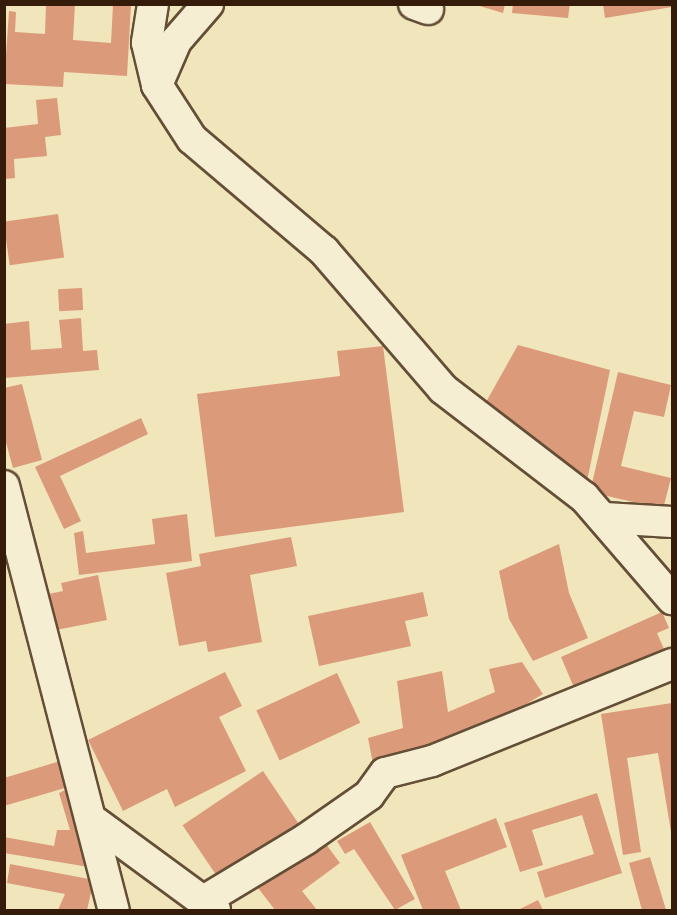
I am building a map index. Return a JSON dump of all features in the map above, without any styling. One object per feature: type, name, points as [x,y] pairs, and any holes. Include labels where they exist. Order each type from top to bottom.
[{"type":"street","points":[[153,4],[147,43],[157,85],[192,139],[324,251],[443,388],[605,518],[672,598]]},
{"type":"street","points":[[157,85],[176,42],[208,4]]},
{"type":"street","points":[[4,486],[94,822],[114,910]]},
{"type":"street","points":[[605,518],[672,522]]},
{"type":"street","points":[[94,822],[210,905],[369,795],[385,773],[432,762],[672,664]]},
{"type":"building","points":[[46,4],[75,4],[73,40],[111,43],[113,5],[131,5],[127,76],[64,72],[63,87],[4,84],[9,11],[16,12],[15,32],[45,34]]},
{"type":"building","points":[[473,4],[505,4],[503,13]]},
{"type":"building","points":[[513,4],[570,4],[568,18],[512,13]]},
{"type":"building","points":[[603,4],[672,4],[672,7],[605,18]]},
{"type":"building","points":[[57,98],[61,135],[45,137],[47,156],[14,159],[15,178],[4,179],[4,128],[38,124],[36,100]]},
{"type":"building","points":[[58,214],[64,258],[10,265],[4,222]]},
{"type":"building","points":[[82,288],[83,310],[59,311],[58,289]]},
{"type":"building","points":[[81,318],[83,351],[97,350],[99,370],[4,378],[4,324],[29,321],[31,350],[62,348],[59,320]]},
{"type":"building","points":[[518,345],[610,370],[586,486],[481,411]]},
{"type":"building","points":[[383,346],[404,512],[215,537],[197,394],[340,376],[337,351]]},
{"type":"building","points":[[618,372],[671,385],[664,417],[634,411],[621,466],[671,478],[663,509],[590,492]]},
{"type":"building","points":[[22,384],[42,460],[13,468],[4,435],[4,388]]},
{"type":"building","points":[[141,418],[148,434],[60,476],[81,521],[64,529],[35,467]]},
{"type":"building","points":[[187,514],[192,561],[79,575],[74,533],[83,531],[86,553],[155,544],[152,519]]},
{"type":"building","points":[[291,537],[297,566],[250,575],[262,642],[208,652],[206,641],[179,646],[166,573],[201,566],[199,554]]},
{"type":"building","points":[[559,544],[569,593],[588,638],[533,661],[509,619],[499,571]]},
{"type":"building","points":[[98,575],[107,620],[46,632],[39,596],[63,591],[61,583]]},
{"type":"building","points":[[423,592],[428,616],[405,621],[411,646],[319,666],[308,616]]},
{"type":"building","points":[[662,612],[669,628],[657,633],[664,649],[575,690],[561,657]]},
{"type":"building","points":[[522,662],[543,694],[442,754],[373,764],[368,738],[403,728],[397,681],[442,671],[448,712],[495,692],[489,669]]},
{"type":"building","points":[[225,672],[242,706],[219,717],[246,771],[175,807],[167,789],[123,811],[88,740]]},
{"type":"building","points":[[337,673],[360,723],[280,760],[256,711]]},
{"type":"building","points":[[672,703],[672,838],[658,753],[627,758],[641,852],[623,855],[601,714]]},
{"type":"building","points":[[67,759],[101,869],[4,853],[4,837],[54,846],[57,830],[70,830],[59,793],[75,785],[4,806],[4,778]]},
{"type":"building","points":[[263,771],[302,829],[222,883],[183,825]]},
{"type":"building","points":[[597,793],[622,873],[545,898],[537,872],[594,854],[582,815],[532,830],[543,865],[520,872],[504,823]]},
{"type":"building","points":[[496,818],[507,847],[445,871],[461,910],[423,910],[401,855]]},
{"type":"building","points":[[370,822],[415,899],[395,910],[354,849],[345,854],[337,841]]},
{"type":"building","points":[[320,836],[340,863],[302,891],[317,910],[275,910],[255,884]]},
{"type":"building","points":[[650,857],[666,910],[642,910],[629,863]]},
{"type":"building","points":[[10,864],[94,880],[87,910],[58,910],[65,894],[7,883]]},
{"type":"building","points":[[538,900],[543,910],[518,910]]}]
